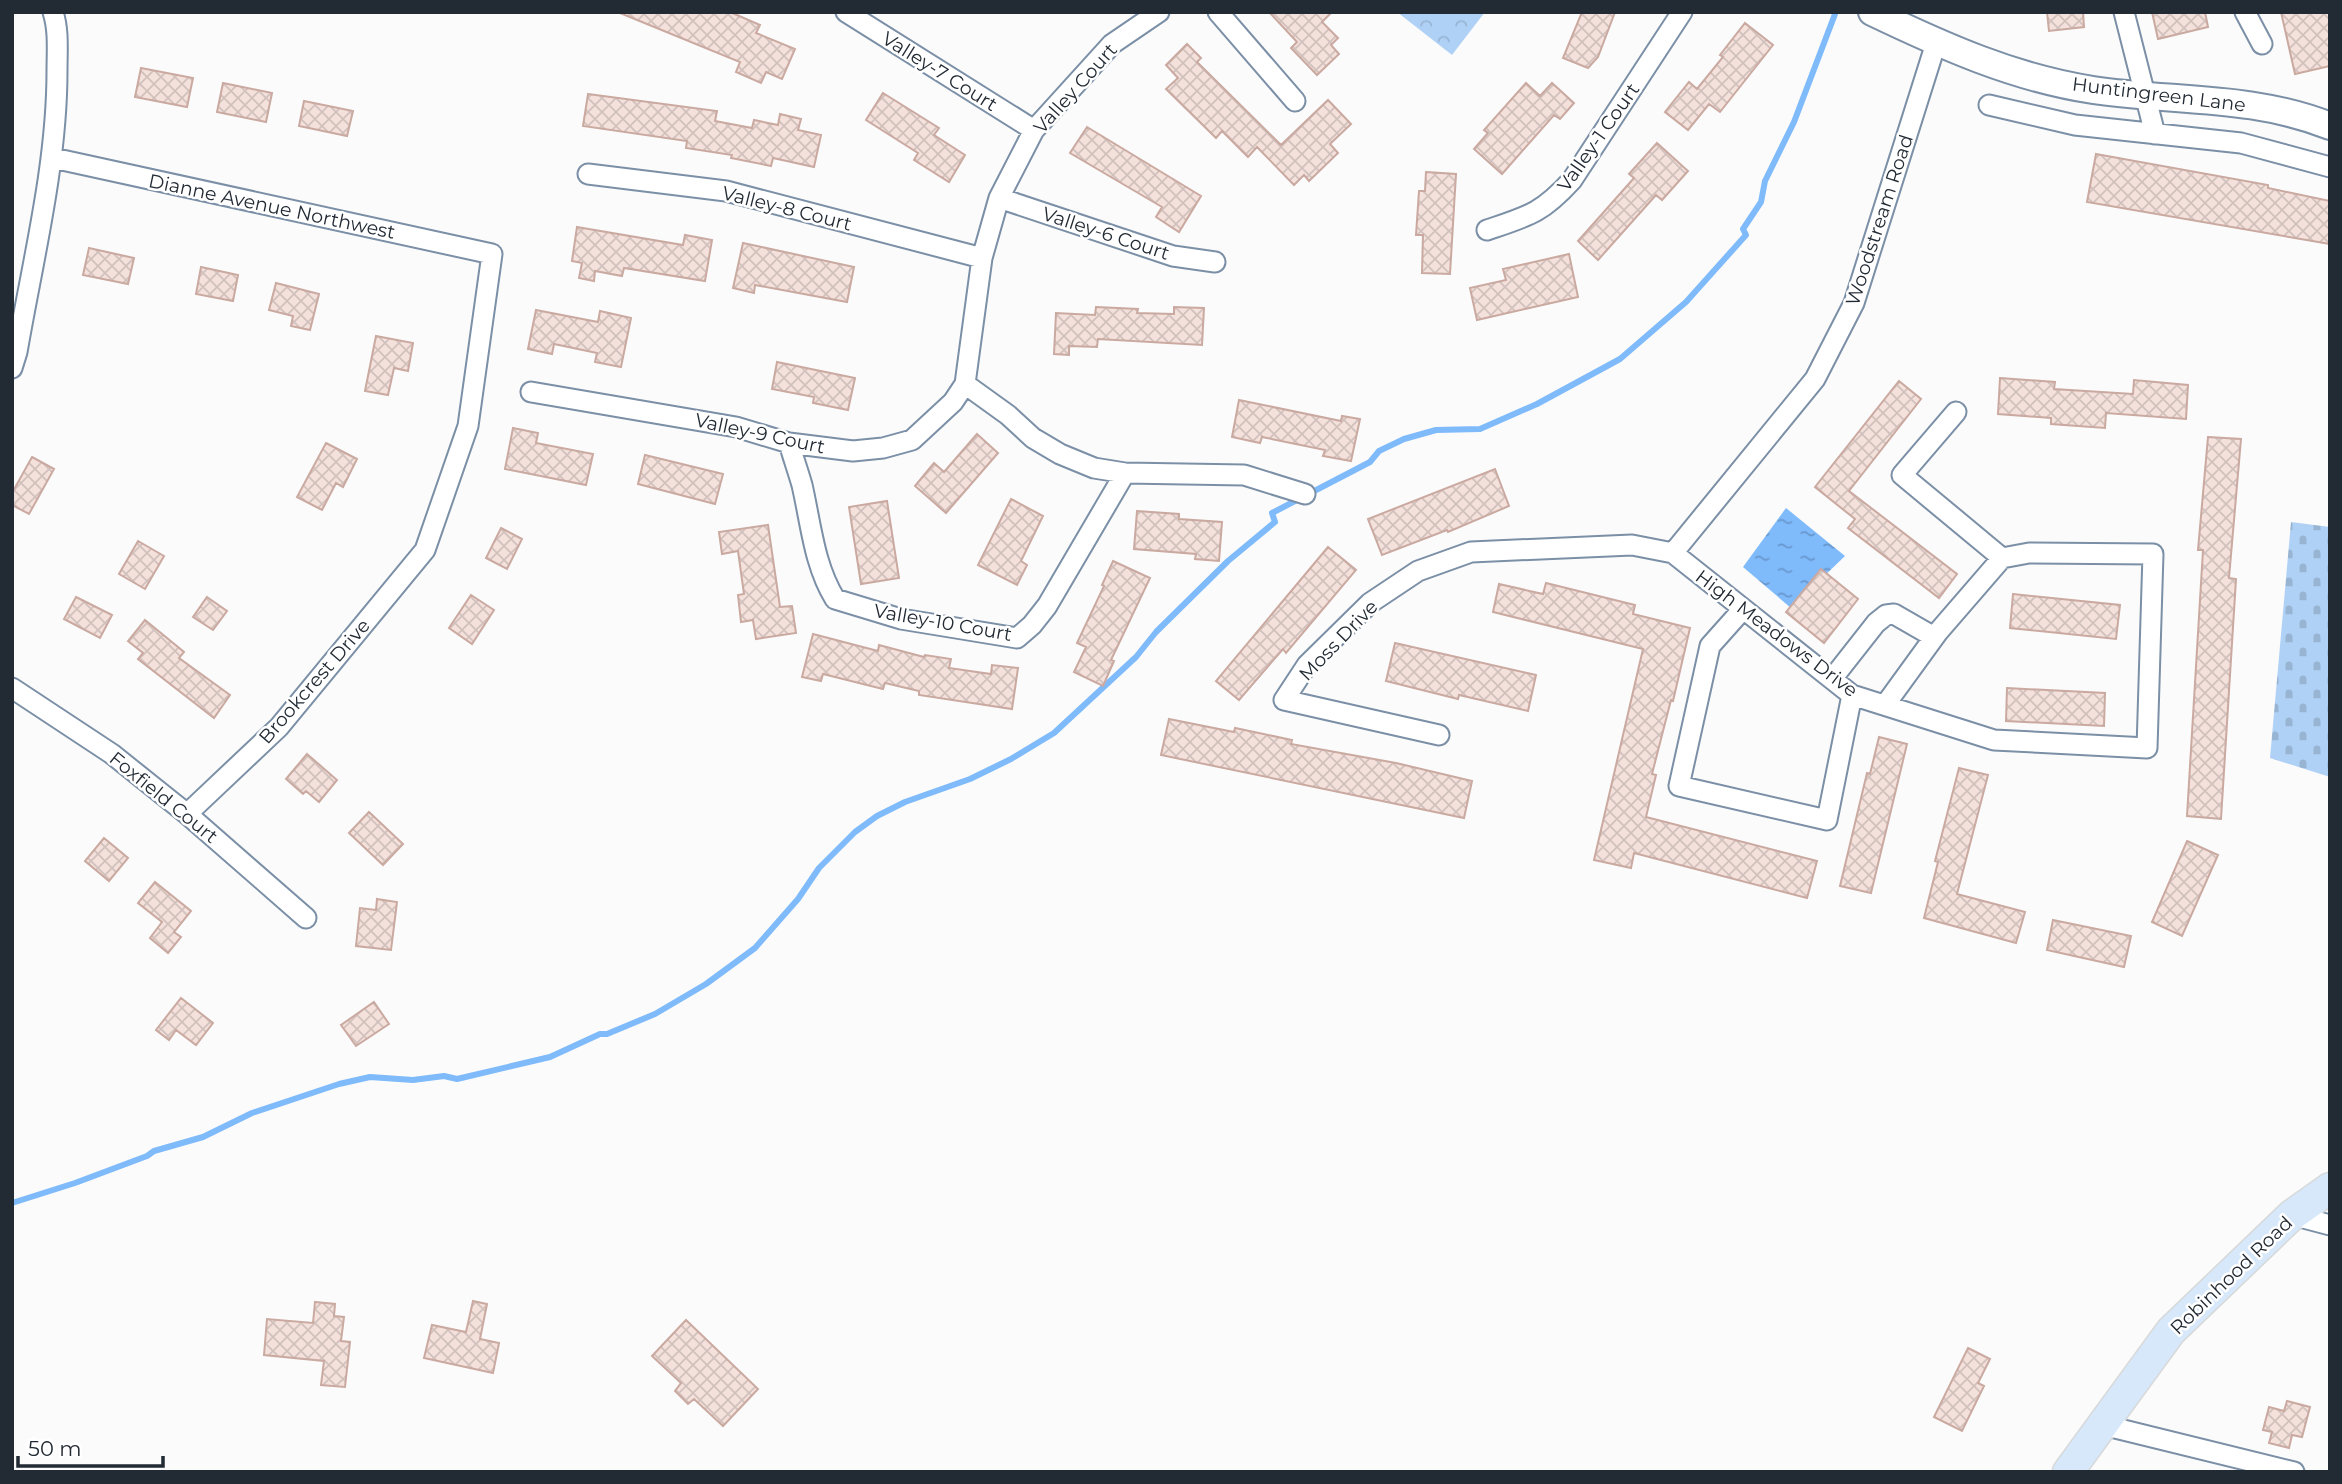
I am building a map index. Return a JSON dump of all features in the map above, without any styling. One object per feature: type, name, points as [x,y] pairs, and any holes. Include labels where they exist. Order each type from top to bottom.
[{"type":"main road","name":"Robinhood Road","points":[[2068,1472],[2171,1331],[2292,1215],[2330,1188]]},
{"type":"street","points":[[12,368],[18,352],[52,158],[57,86],[57,24],[53,12]]},
{"type":"street","name":"Valley-7 Court","points":[[846,12],[1034,130]]},
{"type":"street","name":"Valley Court","points":[[965,384],[982,258],[999,198],[1034,130],[1111,44],[1159,12]]},
{"type":"street","points":[[1218,12],[1295,101]]},
{"type":"street","name":"Valley-1 Court","points":[[1488,230],[1530,216],[1552,202],[1572,180],[1682,12]]},
{"type":"street","name":"Huntingreen Lane","points":[[1872,12],[1936,43],[2011,72],[2091,89],[2144,96],[2203,98],[2260,106],[2311,118],[2330,126]]},
{"type":"street","points":[[2124,12],[2155,134]]},
{"type":"street","points":[[2245,12],[2262,44]]},
{"type":"street","name":"Woodstream Road","points":[[1673,553],[1815,379],[1854,303],[1936,43]]},
{"type":"street","points":[[1989,105],[2076,125],[2241,143],[2330,167]]},
{"type":"street","name":"Dianne Avenue Northwest","points":[[52,158],[492,254]]},
{"type":"street","name":"Valley-8 Court","points":[[588,174],[726,191],[982,258]]},
{"type":"street","name":"Valley-6 Court","points":[[999,198],[1173,256],[1215,262]]},
{"type":"street","name":"Brookcrest Drive","points":[[187,814],[279,727],[425,550],[468,426],[492,254]]},
{"type":"street","points":[[965,384],[1008,415],[1033,438],[1060,454],[1094,468],[1125,473],[1244,475],[1305,494]]},
{"type":"street","name":"Valley-9 Court","points":[[531,392],[736,427],[789,443],[853,451],[883,448],[912,440],[953,402],[965,384]]},
{"type":"street","points":[[1885,705],[1934,637],[2002,558],[1902,475],[1956,412]]},
{"type":"street","name":"Valley-10 Court","points":[[789,443],[824,581],[835,599],[901,618],[1017,638],[1047,606],[1125,473]]},
{"type":"street","name":"Moss Drive","points":[[1439,735],[1284,701],[1307,665],[1370,603],[1418,571],[1471,552],[1632,545],[1673,553]]},
{"type":"street","name":"High Meadows Drive","points":[[1673,553],[1853,695],[1994,740],[2147,748],[2153,554],[2029,553],[2002,558]]},
{"type":"street","points":[[1744,608],[1710,646],[1678,786],[1827,820],[1853,695]]},
{"type":"street","points":[[1832,679],[1876,623],[1886,615],[1894,614],[1934,637]]},
{"type":"street","name":"Foxfield Court","points":[[12,688],[112,754],[187,814],[306,918]]},
{"type":"street","points":[[2292,1215],[2330,1225]]},
{"type":"street","points":[[2103,1424],[2294,1472]]},
{"type":"green space","points":[[1397,12],[1485,12],[1452,55]]},
{"type":"green space","points":[[2291,522],[2330,527],[2330,777],[2270,758]]},
{"type":"water","points":[[1786,508],[1845,556],[1791,608],[1743,567]]},
{"type":"building","points":[[730,12],[760,25],[756,33],[795,49],[782,79],[766,72],[761,83],[736,72],[740,62],[620,13]]},
{"type":"building","points":[[1269,12],[1332,12],[1322,22],[1338,38],[1331,45],[1339,54],[1317,75],[1291,48],[1297,42]]},
{"type":"building","points":[[1582,12],[1615,12],[1598,57],[1588,68],[1563,58]]},
{"type":"building","points":[[2047,12],[2083,12],[2084,27],[2049,31]]},
{"type":"building","points":[[2152,12],[2205,12],[2208,27],[2158,39]]},
{"type":"building","points":[[2281,12],[2330,12],[2330,66],[2295,74]]},
{"type":"building","points":[[1745,23],[1773,45],[1720,112],[1709,104],[1688,130],[1665,112],[1689,82],[1697,89],[1723,57],[1720,55]]},
{"type":"building","points":[[1187,44],[1201,58],[1197,62],[1281,145],[1328,100],[1351,124],[1330,144],[1338,153],[1309,181],[1304,175],[1294,185],[1257,147],[1248,157],[1222,131],[1216,138],[1166,89],[1178,78],[1166,65]]},
{"type":"building","points":[[141,68],[193,78],[187,107],[135,97]]},
{"type":"building","points":[[223,83],[272,93],[266,122],[217,112]]},
{"type":"building","points":[[1526,83],[1540,96],[1552,83],[1574,103],[1560,119],[1554,115],[1502,174],[1474,149],[1488,133],[1484,130]]},
{"type":"building","points":[[883,93],[939,128],[934,135],[965,155],[949,182],[914,160],[918,153],[866,120]]},
{"type":"building","points":[[588,94],[717,111],[715,121],[752,128],[754,120],[778,125],[780,114],[801,119],[798,130],[821,135],[814,167],[773,158],[771,166],[731,158],[732,155],[686,148],[687,141],[583,126]]},
{"type":"building","points":[[304,101],[353,111],[347,136],[299,126]]},
{"type":"building","points":[[1087,127],[1201,196],[1179,232],[1156,217],[1162,207],[1070,153]]},
{"type":"building","points":[[1657,143],[1688,171],[1662,200],[1656,195],[1598,260],[1578,241],[1634,178],[1629,174]]},
{"type":"building","points":[[2096,154],[2268,185],[2268,188],[2330,201],[2330,244],[2087,202]]},
{"type":"building","points":[[1426,172],[1456,174],[1450,274],[1422,273],[1423,235],[1416,235],[1419,191],[1425,191]]},
{"type":"building","points":[[577,227],[683,245],[685,235],[712,240],[705,281],[624,268],[622,276],[595,271],[594,281],[579,278],[582,263],[572,261]]},
{"type":"building","points":[[743,243],[854,267],[847,302],[755,285],[754,293],[733,288]]},
{"type":"building","points":[[89,248],[134,258],[128,284],[83,275]]},
{"type":"building","points":[[1569,254],[1578,297],[1477,320],[1470,288],[1506,280],[1503,269]]},
{"type":"building","points":[[201,267],[238,275],[233,301],[196,294]]},
{"type":"building","points":[[276,283],[319,294],[310,330],[291,326],[293,316],[269,310]]},
{"type":"building","points":[[1096,307],[1138,309],[1137,313],[1174,314],[1174,307],[1204,308],[1202,345],[1098,339],[1097,347],[1069,346],[1069,355],[1054,354],[1056,313],[1095,315]]},
{"type":"building","points":[[536,310],[598,322],[600,311],[631,318],[621,367],[595,362],[597,353],[554,344],[552,354],[528,349]]},
{"type":"building","points":[[376,336],[413,343],[408,371],[394,368],[388,395],[365,391]]},
{"type":"building","points":[[777,362],[855,378],[848,410],[813,403],[814,397],[772,389]]},
{"type":"building","points":[[2000,378],[2055,382],[2054,389],[2133,394],[2134,380],[2188,385],[2186,419],[2106,413],[2105,428],[2051,424],[2051,418],[1998,414]]},
{"type":"building","points":[[1899,381],[1921,399],[1849,491],[1957,574],[1939,598],[1848,528],[1855,519],[1815,487]]},
{"type":"building","points":[[1239,400],[1341,421],[1342,416],[1360,419],[1351,461],[1323,456],[1325,450],[1262,437],[1260,443],[1232,437]]},
{"type":"building","points":[[513,428],[538,433],[536,443],[593,454],[586,485],[505,469]]},
{"type":"building","points":[[977,434],[998,453],[946,513],[915,486],[934,463],[944,472]]},
{"type":"building","points":[[2208,437],[2241,439],[2229,578],[2236,579],[2221,819],[2187,816],[2203,550],[2198,550]]},
{"type":"building","points":[[326,443],[357,459],[343,487],[336,483],[322,510],[297,497]]},
{"type":"building","points":[[645,455],[723,474],[715,504],[638,484]]},
{"type":"building","points":[[32,457],[54,469],[29,514],[12,505],[12,493]]},
{"type":"building","points":[[1495,469],[1509,506],[1448,532],[1447,530],[1382,555],[1368,519]]},
{"type":"building","points":[[1011,499],[1043,516],[1021,561],[1027,565],[1017,585],[978,565]]},
{"type":"building","points":[[887,501],[899,578],[861,584],[849,507]]},
{"type":"building","points":[[1137,511],[1179,514],[1179,519],[1222,522],[1219,561],[1195,559],[1196,554],[1134,549]]},
{"type":"building","points":[[768,525],[780,607],[792,606],[796,633],[756,639],[753,620],[741,622],[738,595],[744,594],[738,551],[722,554],[719,532]]},
{"type":"building","points":[[501,528],[522,539],[507,569],[486,558]]},
{"type":"building","points":[[138,541],[164,556],[145,589],[119,574]]},
{"type":"building","points":[[1328,547],[1356,570],[1286,653],[1283,649],[1239,700],[1216,681]]},
{"type":"building","points":[[1113,561],[1150,578],[1111,660],[1114,661],[1103,686],[1074,672],[1086,647],[1077,643]]},
{"type":"building","points":[[1821,569],[1858,599],[1824,643],[1786,612]]},
{"type":"building","points":[[1546,583],[1635,605],[1633,614],[1690,628],[1652,774],[1656,775],[1646,817],[1817,861],[1807,898],[1634,853],[1631,868],[1594,860],[1643,649],[1493,612],[1499,584],[1543,594]]},
{"type":"building","points":[[2013,594],[2120,605],[2116,639],[2010,628]]},
{"type":"building","points":[[471,595],[494,610],[472,644],[449,628]]},
{"type":"building","points":[[76,597],[112,615],[100,638],[64,619]]},
{"type":"building","points":[[207,597],[227,611],[213,630],[193,617]]},
{"type":"building","points":[[145,620],[184,652],[179,658],[230,695],[214,718],[138,659],[143,653],[128,641]]},
{"type":"building","points":[[813,634],[878,651],[879,645],[924,657],[951,659],[949,668],[991,674],[992,665],[1018,668],[1012,709],[919,695],[919,691],[885,683],[883,689],[823,674],[821,681],[802,677]]},
{"type":"building","points":[[1395,643],[1536,675],[1528,711],[1459,695],[1458,699],[1386,681]]},
{"type":"building","points":[[2007,688],[2105,693],[2104,726],[2006,721]]},
{"type":"building","points":[[1169,719],[1234,732],[1235,728],[1292,740],[1291,744],[1396,763],[1472,781],[1464,818],[1161,755]]},
{"type":"building","points":[[1879,737],[1907,744],[1871,893],[1840,886],[1867,773],[1870,774]]},
{"type":"building","points":[[307,754],[337,780],[319,802],[306,791],[303,794],[286,779]]},
{"type":"building","points":[[1959,768],[1988,775],[1957,894],[2025,912],[2016,943],[1924,918],[1938,862],[1935,861]]},
{"type":"building","points":[[369,812],[403,844],[383,865],[349,833]]},
{"type":"building","points":[[104,838],[128,858],[109,881],[85,861]]},
{"type":"building","points":[[2187,841],[2218,855],[2182,936],[2152,922]]},
{"type":"building","points":[[155,882],[191,911],[174,932],[181,937],[168,953],[150,938],[162,922],[138,903]]},
{"type":"building","points":[[377,899],[397,902],[391,950],[356,946],[360,908],[376,910]]},
{"type":"building","points":[[2053,920],[2131,936],[2124,967],[2047,950]]},
{"type":"building","points":[[181,998],[213,1023],[196,1045],[176,1030],[169,1040],[156,1030]]},
{"type":"building","points":[[374,1002],[389,1024],[356,1046],[341,1025]]},
{"type":"building","points":[[473,1301],[487,1304],[480,1339],[499,1343],[493,1373],[424,1358],[432,1325],[466,1332]]},
{"type":"building","points":[[315,1302],[335,1304],[334,1316],[344,1317],[341,1341],[350,1342],[345,1387],[321,1385],[324,1361],[264,1355],[267,1319],[313,1323]]},
{"type":"building","points":[[686,1320],[758,1389],[723,1426],[694,1399],[688,1404],[675,1391],[681,1383],[652,1356]]},
{"type":"building","points":[[1968,1348],[1990,1359],[1978,1383],[1984,1386],[1962,1431],[1934,1417]]},
{"type":"building","points":[[2287,1401],[2310,1407],[2302,1437],[2292,1435],[2289,1448],[2269,1443],[2272,1432],[2263,1430],[2269,1407],[2284,1411]]},
{"type":"waterway","points":[[12,1203],[75,1183],[154,1151],[203,1137],[252,1113],[339,1084],[370,1077],[413,1080],[444,1076],[457,1079],[550,1057],[600,1034],[607,1034],[655,1014],[706,984],[755,948],[798,899],[819,868],[855,832],[877,816],[905,802],[970,779],[1011,759],[1054,733],[1136,657],[1156,632],[1228,561],[1275,522],[1272,513],[1370,462],[1379,451],[1404,439],[1436,430],[1480,429],[1537,404],[1620,359],[1686,302],[1746,235],[1743,229],[1761,202],[1765,181],[1794,122],[1835,14]]}]
